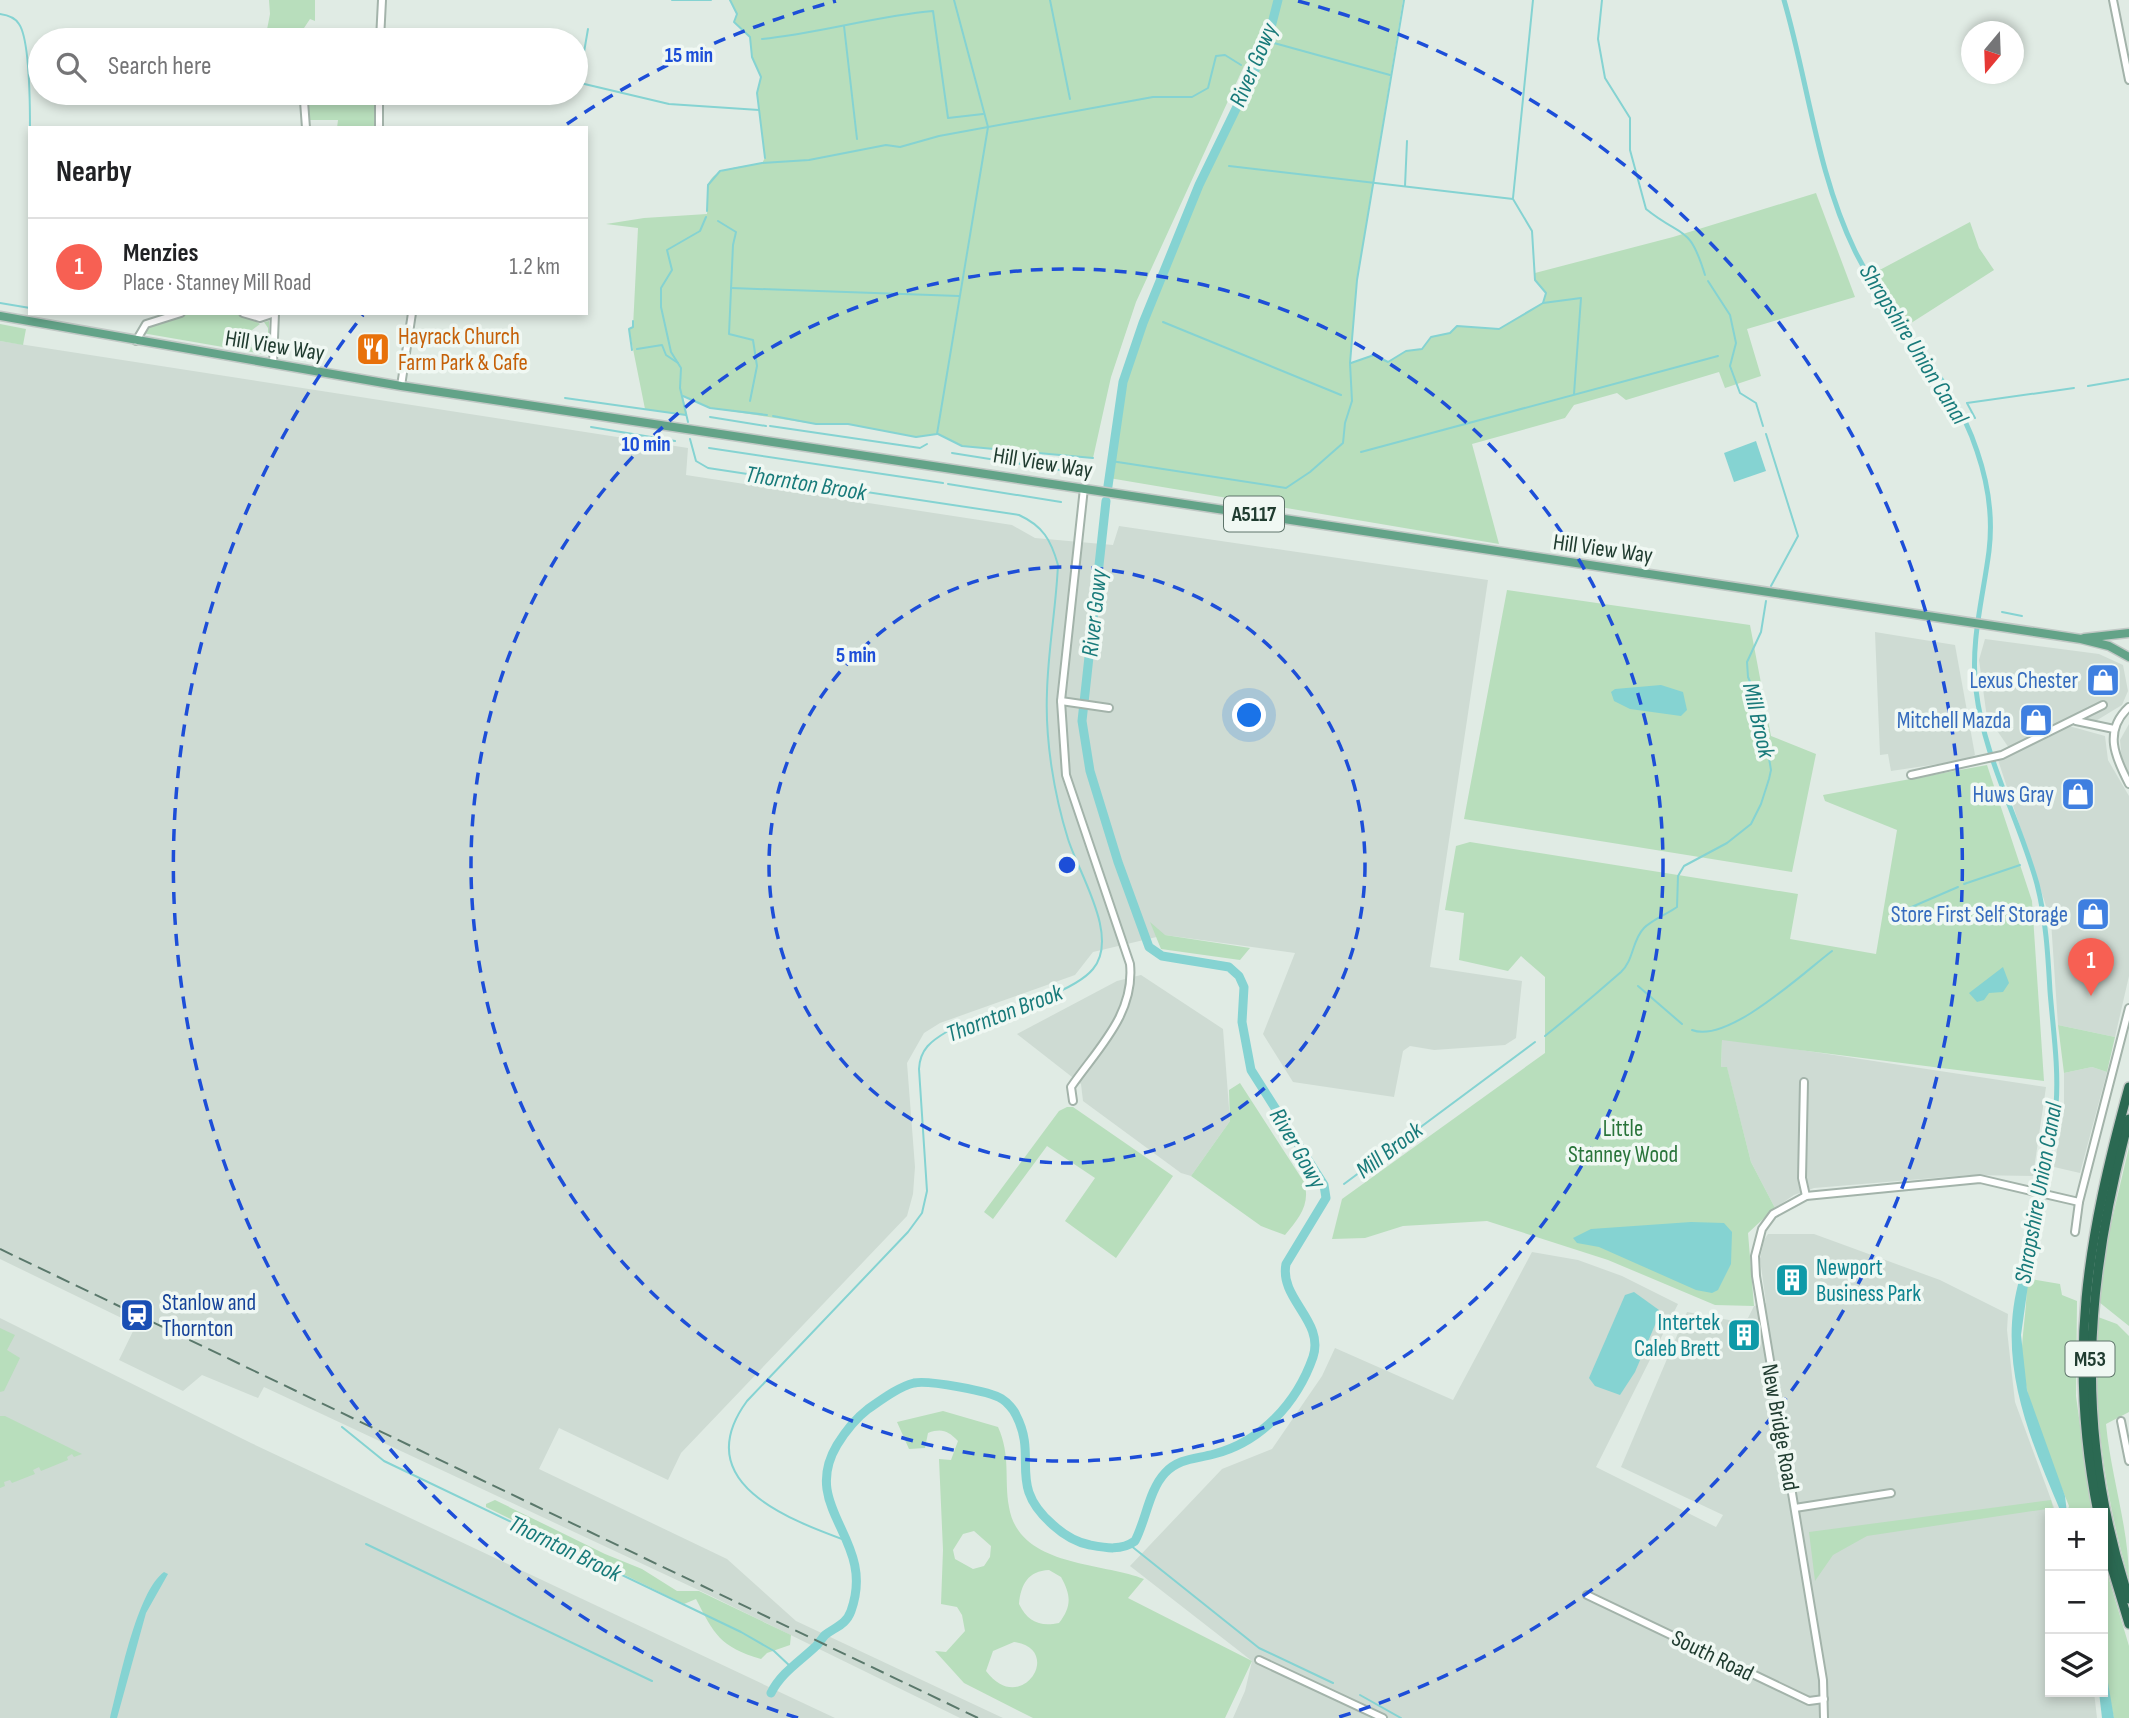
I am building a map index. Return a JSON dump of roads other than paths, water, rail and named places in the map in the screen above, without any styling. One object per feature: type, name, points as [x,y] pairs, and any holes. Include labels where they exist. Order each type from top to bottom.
[{"type":"highway","name":"M53","points":[[2097,1508],[2084,1420],[2084,1307],[2097,1211],[2129,1087]]},
{"type":"highway","name":"M53","points":[[2129,1119],[2101,1232],[2090,1353],[2092,1417],[2099,1474],[2109,1527],[2129,1599]]},
{"type":"highway","points":[[2108,1555],[2129,1624]]},
{"type":"main road","name":"Hill View Way","points":[[0,316],[401,386],[2081,639],[2109,646],[2129,657]]},
{"type":"main road","name":"Hill View Way","points":[[2081,639],[2129,633]]},
{"type":"street","points":[[381,28],[382,0]]},
{"type":"street","points":[[2113,0],[2129,80]]},
{"type":"street","points":[[304,105],[306,126]]},
{"type":"street","points":[[379,105],[379,126]]},
{"type":"street","points":[[136,341],[146,324],[175,315]]},
{"type":"street","points":[[250,315],[260,318],[269,315]]},
{"type":"street","points":[[273,364],[275,315]]},
{"type":"street","points":[[401,386],[412,315]]},
{"type":"street","points":[[1073,1101],[1071,1087],[1124,1011],[1132,979],[1120,930],[1101,883],[1066,775],[1061,701],[1084,488]]},
{"type":"street","points":[[1061,701],[1109,708]]},
{"type":"street","points":[[1911,775],[2002,755],[2076,721],[2103,705]]},
{"type":"street","points":[[2129,706],[2114,729],[2113,749],[2129,784]]},
{"type":"street","points":[[2076,721],[2114,729]]},
{"type":"street","points":[[2075,1232],[2079,1202],[2129,1008]]},
{"type":"street","points":[[1804,1082],[1802,1178],[1806,1196]]},
{"type":"street","name":"New Bridge Road","points":[[1824,1699],[1761,1310],[1755,1256],[1762,1229],[1773,1214],[1790,1202],[1806,1196],[1955,1179],[1989,1180],[2079,1202]]},
{"type":"street","points":[[2121,1421],[2119,1429],[2129,1461]]},
{"type":"street","points":[[1795,1508],[1892,1493]]},
{"type":"street","name":"South Road","points":[[1587,1595],[1809,1701],[1824,1699]]},
{"type":"street","points":[[1259,1660],[1383,1718]]},
{"type":"street","points":[[1824,1699],[1824,1718]]},
{"type":"water","points":[[1756,441],[1766,471],[1734,482],[1724,453]]},
{"type":"water","points":[[1661,685],[1683,692],[1687,710],[1681,716],[1630,709],[1614,701],[1611,692],[1615,689]]},
{"type":"water","points":[[2003,967],[2009,983],[2003,992],[1989,993],[1984,1000],[1977,1002],[1969,993]]},
{"type":"water","points":[[2036,1198],[2046,1201],[2025,1275],[2028,1285],[2021,1335],[2027,1390],[2065,1496],[2066,1508],[2059,1508],[2037,1453],[2019,1396],[2014,1367],[2014,1307]]},
{"type":"water","points":[[1691,1222],[1724,1223],[1732,1232],[1731,1264],[1718,1290],[1712,1293],[1696,1290],[1599,1247],[1577,1243],[1573,1238],[1591,1229]]},
{"type":"water","points":[[1634,1292],[1659,1310],[1658,1318],[1635,1372],[1620,1395],[1595,1386],[1589,1378],[1625,1295]]},
{"type":"water","points":[[164,1572],[168,1574],[146,1613],[117,1718],[110,1718],[137,1617],[154,1582]]},
{"type":"water","points":[[2108,1683],[2114,1718],[2102,1718],[2100,1697],[2108,1697]]},
{"type":"waterway","points":[[672,0],[711,0]]},
{"type":"waterway","points":[[730,0],[737,14],[734,22],[750,37],[752,57],[761,77],[757,93],[765,158]]},
{"type":"waterway","points":[[773,416],[816,424],[848,424],[916,437],[937,434],[988,127],[954,0]]},
{"type":"waterway","points":[[1050,0],[1070,99]]},
{"type":"waterway","name":"River Gowy","points":[[1108,486],[1123,382],[1143,323],[1199,185],[1266,47],[1278,0]]},
{"type":"waterway","points":[[1111,461],[1286,488],[1310,472],[1343,443],[1345,423],[1352,401],[1350,363],[1357,280],[1404,0]]},
{"type":"waterway","points":[[1513,198],[1533,0]]},
{"type":"waterway","name":"Mill Brook","points":[[1602,0],[1598,39],[1605,78],[1630,118],[1630,150],[1646,209],[1689,239],[1705,275]]},
{"type":"waterway","name":"Shropshire Union Canal","points":[[1784,0],[1822,159],[1842,221],[1869,277],[1953,398],[1977,451],[1984,475],[1989,501],[1990,539],[1976,638],[1976,690],[1986,740],[2030,860],[2040,897],[2055,1048],[2055,1118],[2038,1206]]},
{"type":"waterway","points":[[762,39],[933,11],[948,118],[983,114]]},
{"type":"waterway","points":[[0,14],[19,24],[23,32],[28,66]]},
{"type":"waterway","points":[[844,26],[857,139]]},
{"type":"waterway","points":[[1274,43],[1390,75]]},
{"type":"waterway","name":"Thornton Brook","points":[[707,211],[708,185],[720,171],[762,163],[809,160],[886,145],[900,147],[939,136],[1153,97],[1192,97],[1208,88],[1216,56],[1225,55],[1241,65]]},
{"type":"waterway","points":[[588,85],[669,104],[759,110]]},
{"type":"waterway","points":[[30,105],[30,126]]},
{"type":"waterway","points":[[1405,186],[1407,141]]},
{"type":"waterway","points":[[1229,166],[1513,199],[1532,231],[1535,280],[1546,293],[1543,303]]},
{"type":"waterway","name":"Thornton Brook","points":[[688,422],[680,388],[681,368],[671,352],[661,307],[661,288],[672,270],[667,250],[700,231],[706,217]]},
{"type":"waterway","points":[[718,221],[736,232],[733,245],[729,334],[753,340],[757,366],[750,401]]},
{"type":"waterway","name":"Mill Brook","points":[[1708,281],[1730,315],[1736,343],[1730,366],[1740,393],[1756,403],[1763,426]]},
{"type":"waterway","points":[[731,288],[959,296]]},
{"type":"waterway","points":[[1351,363],[1374,355],[1388,362],[1406,351],[1422,349],[1431,337],[1450,333],[1457,326],[1499,329],[1543,303],[1581,298],[1574,394]]},
{"type":"waterway","points":[[0,303],[28,308]]},
{"type":"waterway","points":[[632,350],[629,329],[633,327],[633,321]]},
{"type":"waterway","points":[[1163,322],[1341,395]]},
{"type":"waterway","points":[[637,349],[662,345],[666,355],[678,363]]},
{"type":"waterway","points":[[1361,452],[1718,356]]},
{"type":"waterway","points":[[2088,386],[2129,379]]},
{"type":"waterway","points":[[1975,418],[1967,403],[2074,388]]},
{"type":"waterway","points":[[683,396],[710,408],[767,415]]},
{"type":"waterway","points":[[565,398],[686,415]]},
{"type":"waterway","points":[[710,417],[766,426]]},
{"type":"waterway","points":[[770,426],[920,448],[927,444]]},
{"type":"waterway","points":[[591,427],[675,441]]},
{"type":"waterway","points":[[938,434],[962,446],[1093,458]]},
{"type":"waterway","name":"Mill Brook","points":[[1766,434],[1798,536],[1771,586]]},
{"type":"waterway","name":"Thornton Brook","points":[[690,439],[696,461],[708,468],[1019,515],[1045,535],[1058,565],[1048,676],[1049,748],[1063,822],[1100,923],[1100,956],[1093,969],[1066,988],[948,1031],[928,1046],[919,1069],[927,1191],[922,1213],[908,1232],[747,1401],[732,1430],[729,1455],[737,1476],[754,1494],[800,1522],[850,1542]]},
{"type":"waterway","points":[[709,448],[943,483]]},
{"type":"waterway","points":[[952,453],[1091,475]]},
{"type":"waterway","points":[[948,484],[1061,502]]},
{"type":"waterway","name":"River Gowy","points":[[771,1693],[785,1674],[825,1635],[843,1623],[851,1611],[856,1586],[854,1564],[832,1507],[827,1488],[828,1468],[837,1445],[851,1426],[868,1409],[890,1394],[921,1382],[973,1390],[1002,1399],[1014,1411],[1022,1431],[1027,1484],[1039,1510],[1057,1529],[1075,1540],[1108,1548],[1135,1541],[1151,1496],[1170,1468],[1231,1448],[1262,1430],[1275,1418],[1297,1390],[1313,1357],[1313,1332],[1289,1288],[1286,1264],[1326,1198],[1324,1185],[1251,1070],[1242,1022],[1244,987],[1239,976],[1229,967],[1162,956],[1149,947],[1118,862],[1090,771],[1082,721],[1106,501]]},
{"type":"waterway","name":"Mill Brook","points":[[1545,1036],[1621,972],[1644,928],[1677,907],[1678,876],[1684,866],[1727,843],[1751,824],[1761,804],[1771,770],[1760,705],[1748,677],[1747,662],[1761,632],[1766,601]]},
{"type":"waterway","points":[[2002,612],[2022,616]]},
{"type":"waterway","points":[[1964,884],[2020,865]]},
{"type":"waterway","points":[[1893,915],[1958,887]]},
{"type":"waterway","points":[[1692,1030],[1707,1032],[1725,1027],[1744,1017],[1765,1004],[1832,951]]},
{"type":"waterway","points":[[1638,986],[1682,1024]]},
{"type":"waterway","name":"Mill Brook","points":[[1344,1184],[1535,1042]]},
{"type":"waterway","name":"Thornton Brook","points":[[342,1427],[384,1461],[741,1632],[774,1651],[791,1667]]},
{"type":"waterway","points":[[366,1544],[652,1681]]},
{"type":"waterway","points":[[1130,1545],[1259,1648],[1333,1683]]},
{"type":"waterway","points":[[1360,1695],[1401,1718]]},
{"type":"railway","points":[[0,1249],[978,1718]]},
{"type":"place","name":"Hayrack Church Farm Park & Cafe","points":[[373,349]]},
{"type":"place","name":"Lexus Chester","points":[[2103,680]]},
{"type":"place","name":"Mitchell Mazda","points":[[2036,720]]},
{"type":"place","name":"Huws Gray","points":[[2078,794]]},
{"type":"place","name":"Store First Self Storage","points":[[2093,914]]},
{"type":"place","name":"Menzies","points":[[2091,996]]},
{"type":"place","name":"Newport Business Park","points":[[1792,1280]]},
{"type":"place","name":"Stanlow and Thornton","points":[[137,1315]]},
{"type":"place","name":"Intertek Caleb Brett","points":[[1744,1335]]},
{"type":"park label","name":"Little Stanney Wood","points":[[1623,1141]]}]
